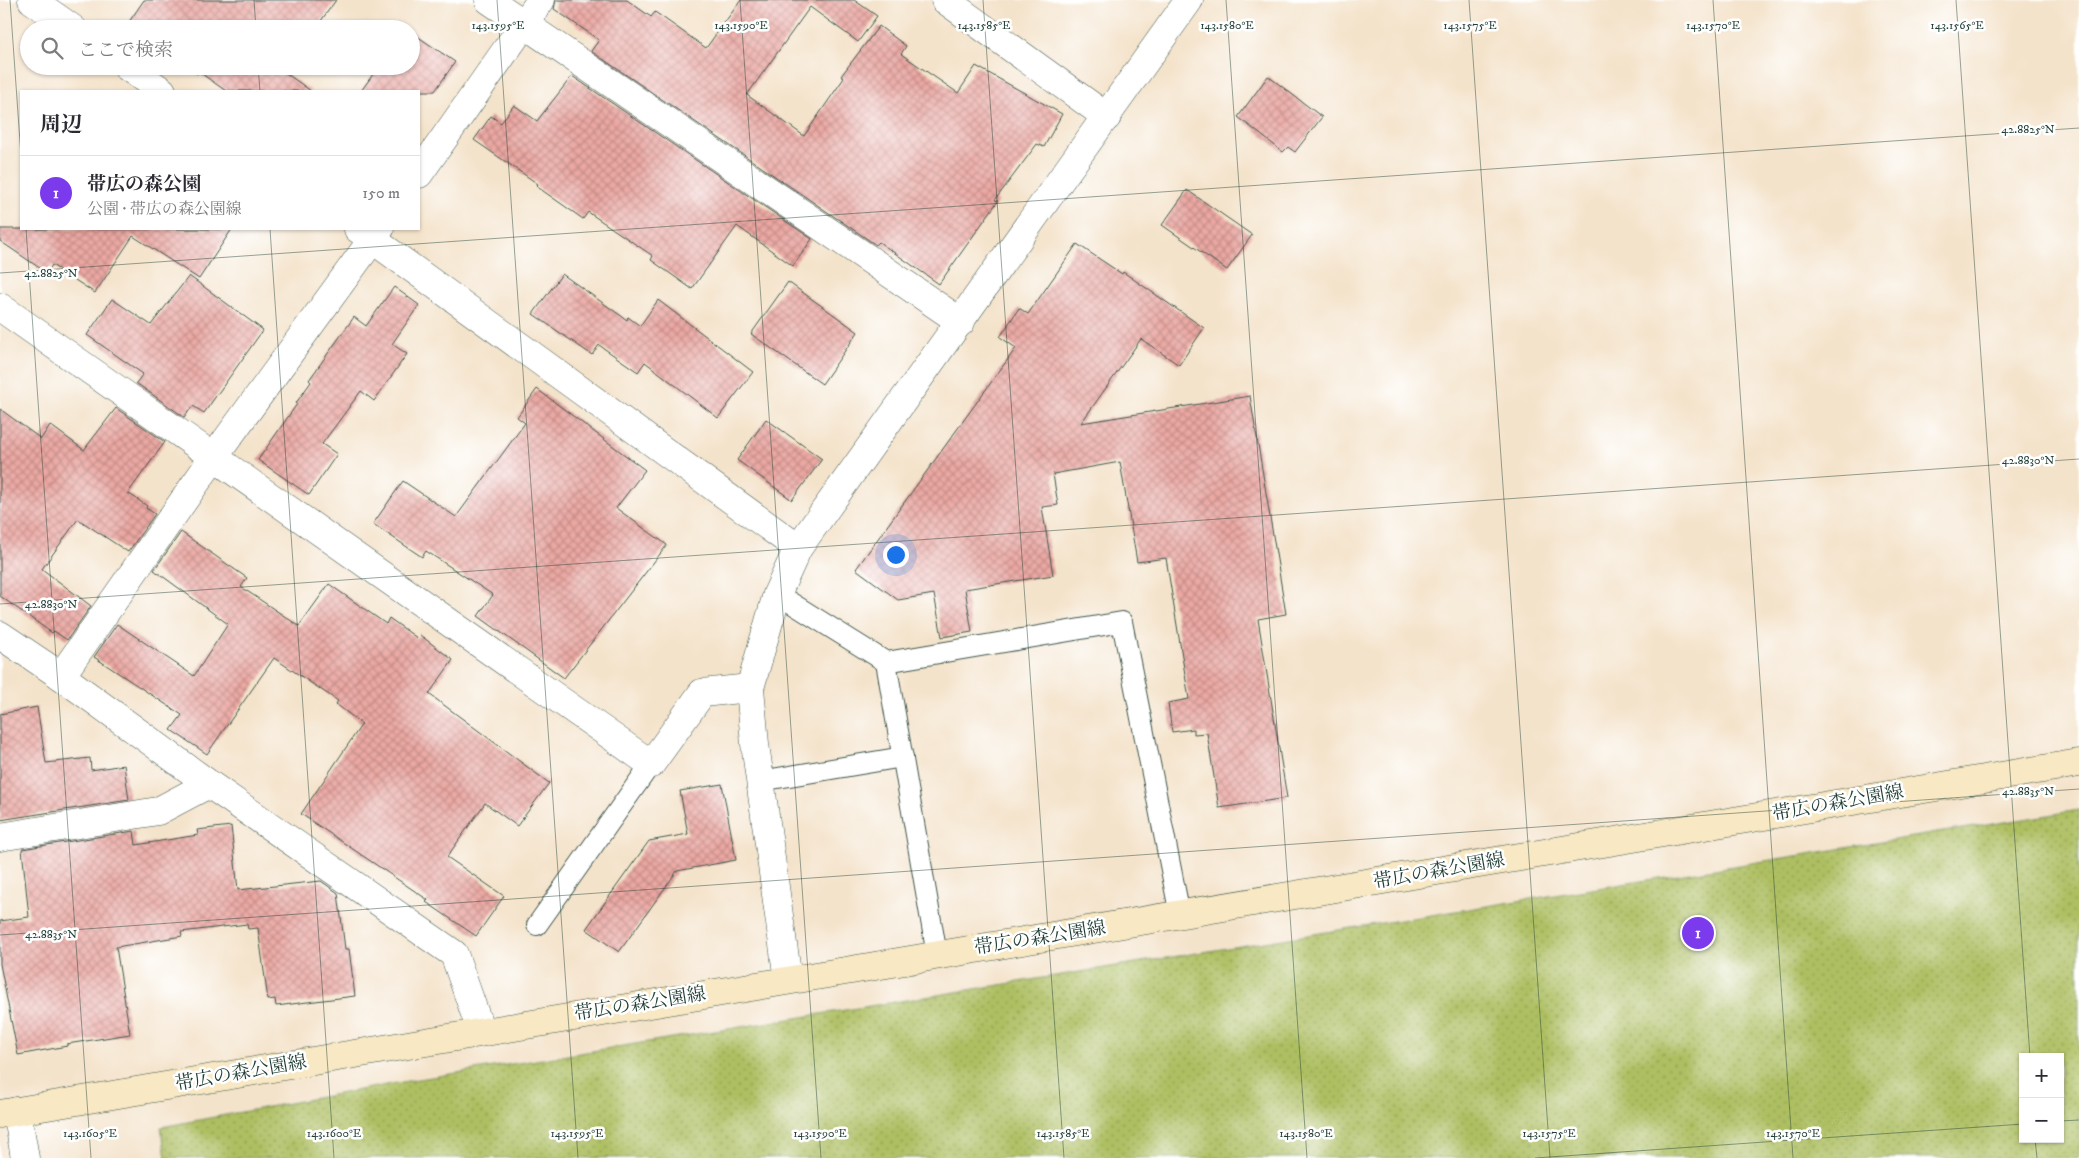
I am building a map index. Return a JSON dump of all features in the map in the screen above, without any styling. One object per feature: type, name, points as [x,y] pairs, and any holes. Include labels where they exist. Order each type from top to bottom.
[{"type":"main road","name":"帯広の森公園線","points":[[8,1112],[2079,763]]},
{"type":"street","points":[[32,0],[60,20]]},
{"type":"street","points":[[489,0],[961,322]]},
{"type":"street","points":[[420,173],[542,0]]},
{"type":"street","points":[[945,0],[1107,117]]},
{"type":"street","points":[[788,980],[760,781],[750,688],[778,594],[798,548],[1189,0]]},
{"type":"street","points":[[139,75],[161,90]]},
{"type":"street","points":[[61,676],[370,232],[798,548]]},
{"type":"street","points":[[0,307],[651,764],[702,693],[750,688]]},
{"type":"street","points":[[0,636],[61,676],[209,784],[454,954],[481,1031]]},
{"type":"street","points":[[0,837],[158,810],[209,784]]},
{"type":"street","points":[[8,1112],[25,1158]]},
{"type":"lane","points":[[778,594],[886,662],[1122,622],[1180,915]]},
{"type":"lane","points":[[886,662],[938,955]]},
{"type":"lane","points":[[760,781],[903,757]]},
{"type":"lane","points":[[537,925],[651,764]]},
{"type":"green space","points":[[2079,810],[2079,1158],[166,1158],[161,1127],[413,1080]]},
{"type":"building","points":[[144,0],[336,0],[322,20],[130,20]]},
{"type":"building","points":[[556,0],[627,0],[651,17],[655,12],[706,48],[741,0],[854,0],[877,16],[858,42],[810,7],[747,95],[804,136],[844,78],[841,76],[879,26],[906,46],[901,54],[958,93],[976,66],[1062,114],[1044,147],[1037,144],[995,200],[998,201],[939,284],[879,242],[876,245],[591,51],[599,40],[554,9]]},
{"type":"building","points":[[420,38],[455,62],[435,91],[362,90],[373,75],[420,75]]},
{"type":"building","points":[[203,75],[289,75],[310,90],[225,90]]},
{"type":"building","points":[[572,76],[812,239],[793,266],[737,226],[692,289],[651,260],[653,256],[588,212],[583,219],[536,186],[538,184],[474,140],[491,116],[501,123],[514,105],[537,121]]},
{"type":"building","points":[[1268,76],[1322,117],[1295,152],[1288,147],[1283,152],[1238,117]]},
{"type":"building","points":[[1187,190],[1252,235],[1227,270],[1162,225]]},
{"type":"building","points":[[0,229],[231,230],[199,279],[133,236],[95,293],[52,265],[47,273],[0,241]]},
{"type":"building","points":[[1077,244],[1122,274],[1123,272],[1204,328],[1179,365],[1141,339],[1081,423],[1250,396],[1286,614],[1258,619],[1287,798],[1219,808],[1207,733],[1194,734],[1194,729],[1172,732],[1168,703],[1189,699],[1166,558],[1137,562],[1120,462],[1053,474],[1058,505],[1042,507],[1053,575],[965,589],[972,632],[942,637],[934,594],[898,600],[856,569],[1016,348],[1000,337],[1019,308],[1028,314]]},
{"type":"building","points":[[562,274],[627,320],[628,317],[640,326],[658,300],[753,372],[718,418],[645,362],[638,372],[599,345],[592,355],[533,314]]},
{"type":"building","points":[[189,276],[263,330],[204,413],[193,406],[184,417],[136,383],[143,374],[87,335],[112,299],[151,325]]},
{"type":"building","points":[[788,282],[858,332],[822,384],[751,334]]},
{"type":"building","points":[[394,287],[419,305],[392,344],[407,354],[374,401],[361,391],[322,444],[337,454],[309,495],[258,460],[297,404],[311,382],[309,380],[354,317],[366,326]]},
{"type":"building","points":[[537,389],[645,470],[616,508],[667,545],[564,678],[478,616],[493,595],[426,551],[422,557],[373,524],[403,481],[456,517],[525,423],[517,417]]},
{"type":"building","points":[[116,408],[165,442],[128,493],[155,514],[128,552],[78,519],[42,569],[91,606],[67,640],[54,631],[52,633],[0,596],[0,409],[41,439],[50,425],[84,450]]},
{"type":"building","points":[[766,419],[822,459],[792,500],[737,460]]},
{"type":"building","points":[[181,532],[247,578],[241,587],[299,626],[329,584],[386,624],[389,618],[417,638],[420,635],[453,660],[429,694],[549,783],[517,826],[485,803],[447,857],[504,896],[476,936],[426,902],[428,900],[301,814],[362,724],[336,704],[338,701],[274,658],[207,754],[171,730],[182,715],[94,657],[117,624],[194,676],[228,624],[154,570]]},
{"type":"building","points":[[37,707],[46,763],[90,758],[91,770],[124,765],[129,800],[0,820],[0,714]]},
{"type":"building","points":[[722,784],[736,860],[677,871],[619,952],[586,929],[649,841],[688,834],[680,791]]},
{"type":"building","points":[[231,826],[238,890],[321,881],[338,893],[345,949],[349,949],[355,996],[276,1006],[275,999],[268,1000],[258,928],[248,929],[247,924],[181,932],[182,936],[116,947],[130,1034],[67,1044],[67,1046],[18,1055],[0,964],[0,921],[29,917],[22,849],[134,831],[136,845],[198,835],[197,830]]},
{"type":"place","name":"帯広の森公園","points":[[1698,933]]}]
